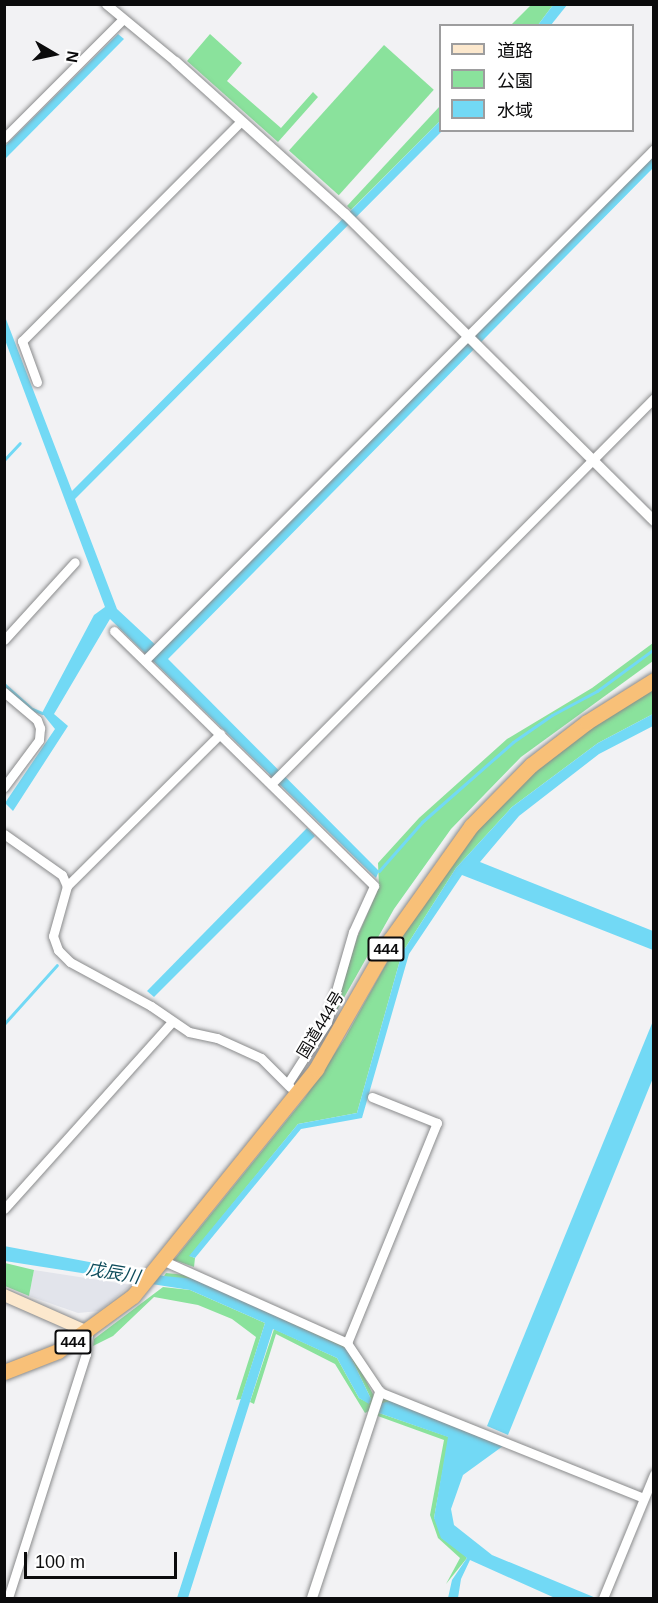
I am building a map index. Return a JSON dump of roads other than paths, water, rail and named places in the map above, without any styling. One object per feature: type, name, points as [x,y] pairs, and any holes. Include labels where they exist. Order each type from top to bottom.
[{"type":"highway","name":"国道444号","points":[[4,1372],[58,1350],[88,1332],[133,1296],[164,1262],[292,1090],[345,1023],[390,940],[471,826],[531,765],[587,722],[654,680]]},
{"type":"main road","points":[[4,1294],[88,1332]]},
{"type":"street","points":[[106,4],[176,62],[345,214],[654,521]]},
{"type":"street","points":[[4,138],[123,19]]},
{"type":"street","points":[[37,382],[22,341],[241,121]]},
{"type":"street","points":[[145,660],[654,149]]},
{"type":"street","points":[[271,784],[654,398]]},
{"type":"street","points":[[4,640],[75,562]]},
{"type":"street","points":[[114,631],[145,660],[271,784],[374,886],[353,932],[327,1022],[292,1090],[261,1058],[172,1022],[151,1005],[70,962],[58,950],[53,936],[67,886],[220,734]]},
{"type":"street","points":[[4,692],[37,720],[40,729],[39,740],[4,787]]},
{"type":"street","points":[[5,837],[52,865],[67,886]]},
{"type":"street","points":[[4,1209],[172,1022]]},
{"type":"street","points":[[347,1343],[437,1123],[372,1097]]},
{"type":"street","points":[[164,1262],[347,1343],[380,1392],[644,1498]]},
{"type":"street","points":[[8,1599],[86,1354],[88,1332]]},
{"type":"street","points":[[312,1599],[380,1392]]},
{"type":"street","points":[[603,1599],[654,1474]]},
{"type":"water","points":[[553,5],[567,5],[552,24],[539,24]]},
{"type":"water","points":[[118,34],[124,39],[5,159],[5,146]]},
{"type":"water","points":[[439,122],[439,132],[441,132],[75,499],[117,609],[161,650],[653,154],[653,168],[168,659],[379,871],[376,878],[110,619],[54,714],[68,726],[13,811],[5,803],[55,729],[42,713],[94,615],[105,607],[5,340],[4,314],[72,491]]},
{"type":"water","points":[[653,714],[653,726],[599,754],[519,816],[480,862],[653,931],[653,950],[462,875],[409,954],[362,1118],[301,1129],[195,1258],[189,1256],[298,1124],[357,1113],[402,953],[456,868],[512,807],[598,743]]},
{"type":"water","points":[[307,828],[315,836],[154,997],[147,991]]},
{"type":"water","points":[[653,1021],[653,1078],[508,1435],[487,1426]]},
{"type":"water","name":"戊辰川","points":[[4,1246],[164,1276],[196,1279],[347,1349],[371,1399],[369,1404],[359,1398],[337,1358],[273,1329],[188,1598],[177,1598],[265,1323],[190,1290],[5,1261]]},
{"type":"water","points":[[390,1401],[503,1446],[463,1475],[451,1509],[454,1525],[492,1555],[596,1598],[555,1598],[470,1560],[461,1579],[458,1598],[448,1598],[452,1580],[467,1558],[441,1538],[434,1518],[448,1437],[379,1413],[382,1403]]},
{"type":"waterway","points":[[4,460],[20,443]]},
{"type":"waterway","points":[[379,871],[422,822],[513,742],[552,715],[597,691],[654,649]]},
{"type":"waterway","points":[[4,684],[32,709],[42,713]]},
{"type":"waterway","points":[[4,1024],[57,965]]}]
